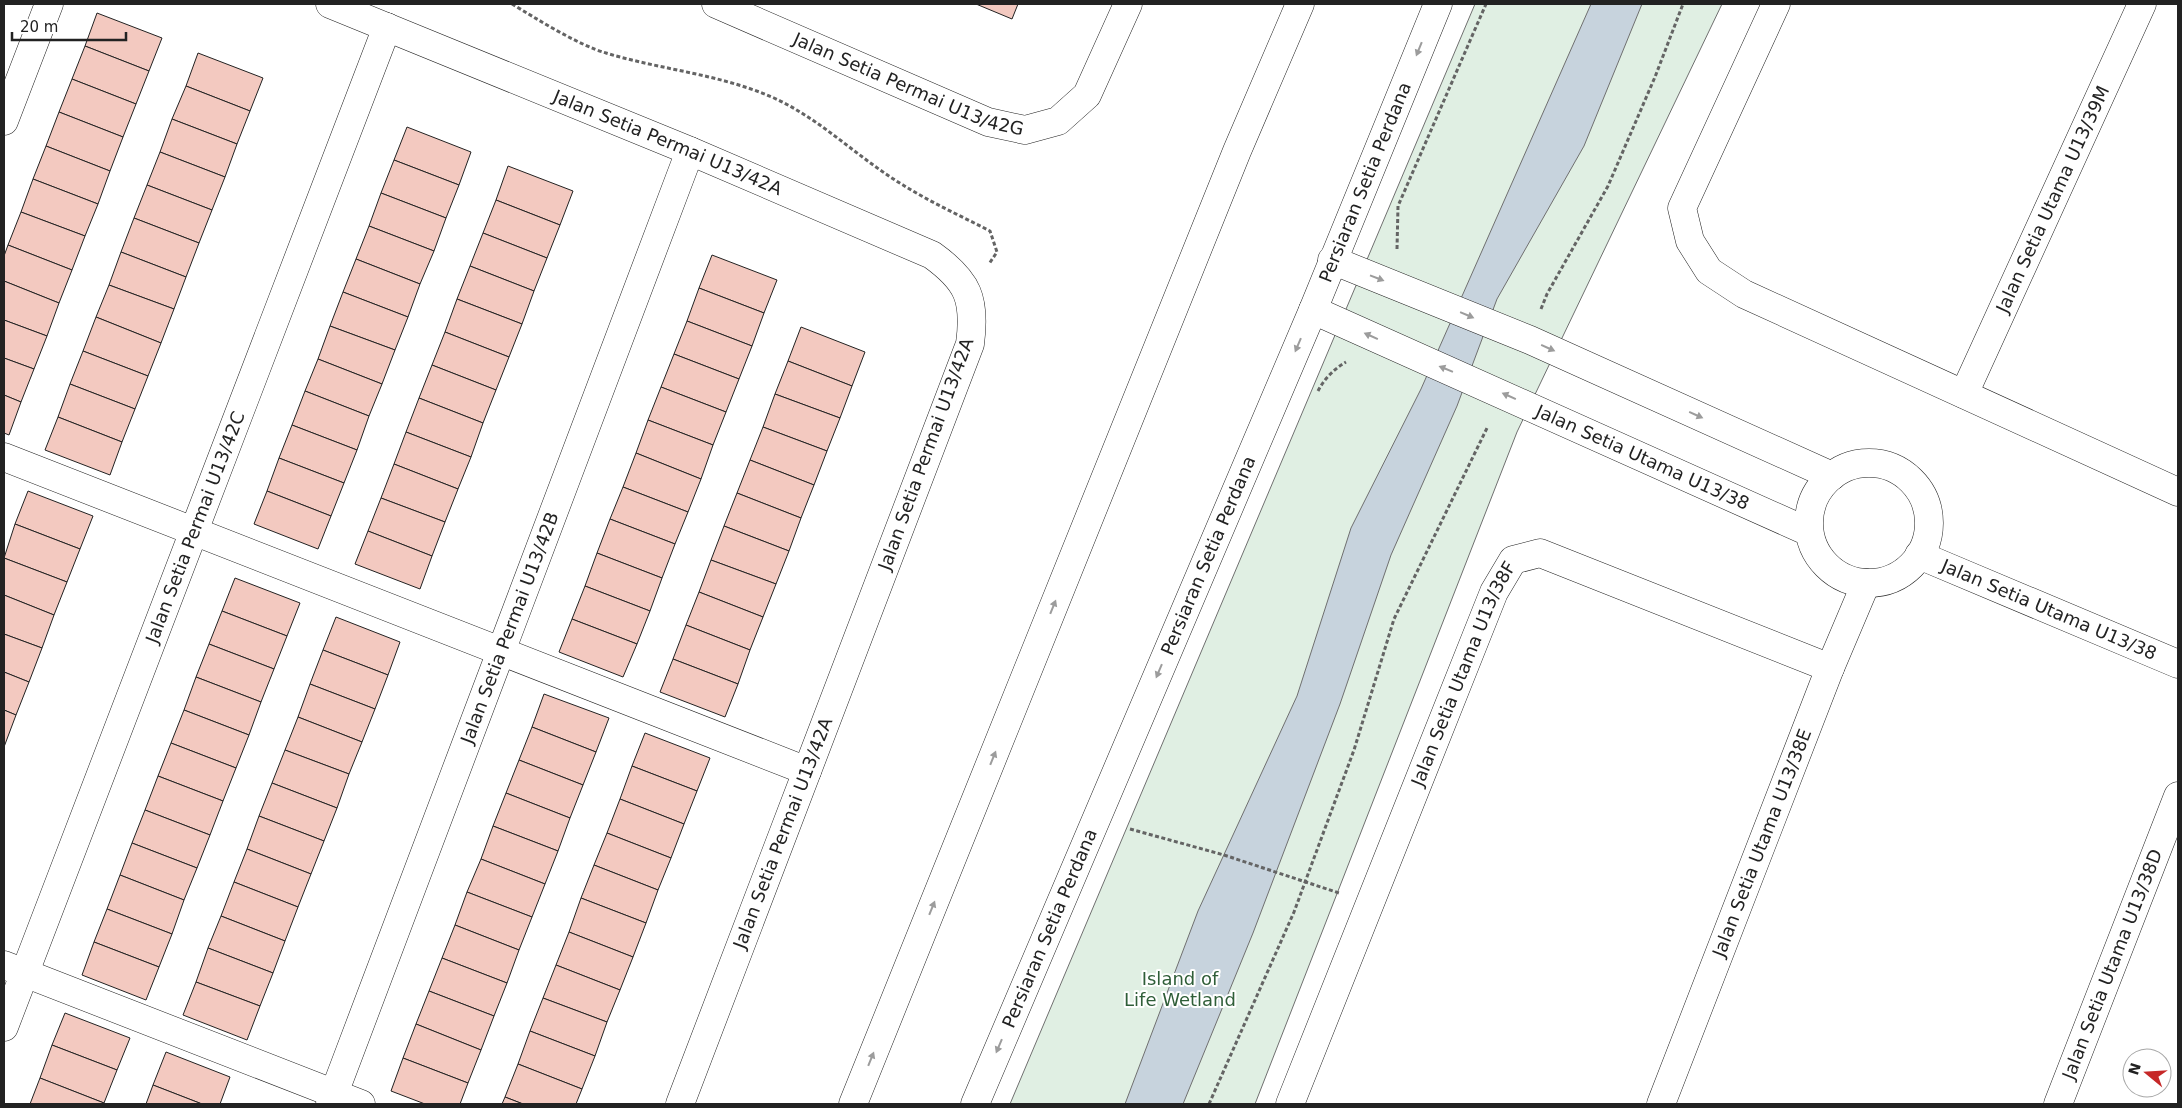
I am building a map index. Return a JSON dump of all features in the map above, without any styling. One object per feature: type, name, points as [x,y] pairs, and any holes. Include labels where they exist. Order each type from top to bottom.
[{"type":"street","points":[[4,121],[50,4]]},
{"type":"street","name":"Jalan Setia Permai U13/42A","points":[[330,4],[690,151],[932,255],[954,271],[968,294],[974,317],[970,344],[680,1104]]},
{"type":"street","name":"Jalan Setia Permai U13/42G","points":[[723,5],[988,122],[1025,130],[1058,121],[1087,95],[1128,4]]},
{"type":"street","points":[[853,1104],[1237,151],[1300,4]]},
{"type":"street","name":"Persiaran Setia Perdana","points":[[975,1104],[1313,310],[1438,4]]},
{"type":"street","points":[[1776,4],[1682,208],[1690,241],[1709,271],[1744,294],[2178,492]]},
{"type":"street","name":"Jalan Setia Utama U13/39M","points":[[1964,394],[2142,4]]},
{"type":"street","name":"Jalan Setia Permai U13/42C","points":[[4,1027],[14,969],[194,532],[387,27]]},
{"type":"street","name":"Jalan Setia Permai U13/42B","points":[[332,1099],[690,151]]},
{"type":"street","points":[[1332,260],[1530,340],[1832,476]]},
{"type":"street","name":"Jalan Setia Utama U13/38","points":[[1313,310],[1809,532]]},
{"type":"street","points":[[4,457],[807,771]]},
{"type":"street","name":"Jalan Setia Utama U13/38","points":[[1871,463],[1891,467],[1909,478],[1922,495],[1928,515],[1927,536],[1919,555],[1905,571],[1887,581],[1866,584],[1846,579],[1828,568],[1815,551],[1809,532],[1810,510],[1818,491],[1832,476],[1850,466],[1871,463]]},
{"type":"street","name":"Jalan Setia Utama U13/38F","points":[[1290,1104],[1494,592],[1514,560],[1540,553],[1830,668]]},
{"type":"street","name":"Jalan Setia Utama U13/38","points":[[1919,555],[2178,664]]},
{"type":"street","name":"Jalan Setia Utama U13/38E","points":[[1661,1104],[1830,668],[1866,584]]},
{"type":"street","name":"Jalan Setia Utama U13/38D","points":[[2058,1104],[2178,796]]},
{"type":"street","points":[[14,969],[332,1099],[360,1104]]},
{"type":"path","points":[[512,4],[540,21],[603,52],[664,69],[718,78],[774,98],[820,124],[856,154],[903,186],[990,231],[997,252],[968,294]]},
{"type":"path","points":[[1403,288],[1396,242],[1398,206],[1486,4]]},
{"type":"path","points":[[1530,340],[1547,294],[1608,186],[1655,77],[1683,4]]},
{"type":"path","points":[[1209,1104],[1294,912],[1354,750],[1394,619],[1503,394]]},
{"type":"path","points":[[1124,827],[1305,881],[1370,904]]},
{"type":"green space","name":"Island of Life Wetland","points":[[1475,4],[1722,4],[1517,432],[1255,1104],[1010,1104]]},
{"type":"shaded area","points":[[1591,4],[1642,4],[1584,146],[1497,299],[1457,406],[1391,555],[1340,704],[1253,933],[1183,1104],[1125,1104],[1198,911],[1297,696],[1351,528],[1421,389]]},
{"type":"building","points":[[976,4],[1018,4],[1012,19]]},
{"type":"building","points":[[97,13],[162,38],[149,71],[85,46]]},
{"type":"building","points":[[85,46],[149,71],[136,104],[72,79]]},
{"type":"building","points":[[198,53],[263,78],[250,111],[186,86]]},
{"type":"building","points":[[72,79],[136,104],[123,137],[59,112]]},
{"type":"building","points":[[186,86],[250,111],[237,144],[172,119]]},
{"type":"building","points":[[59,112],[123,137],[110,171],[46,146]]},
{"type":"building","points":[[172,119],[237,144],[225,177],[160,152]]},
{"type":"building","points":[[407,127],[471,152],[459,185],[394,160]]},
{"type":"building","points":[[46,146],[110,171],[98,204],[33,179]]},
{"type":"building","points":[[160,152],[225,177],[212,210],[147,185]]},
{"type":"building","points":[[394,160],[459,185],[446,218],[381,193]]},
{"type":"building","points":[[508,166],[573,191],[560,225],[496,200]]},
{"type":"building","points":[[33,179],[98,204],[85,236],[21,212]]},
{"type":"building","points":[[147,185],[212,210],[199,243],[134,218]]},
{"type":"building","points":[[381,193],[446,218],[434,251],[369,226]]},
{"type":"building","points":[[496,200],[560,225],[547,258],[483,233]]},
{"type":"building","points":[[21,212],[85,236],[72,270],[8,245]]},
{"type":"building","points":[[134,218],[199,243],[186,277],[121,252]]},
{"type":"building","points":[[369,226],[434,251],[420,284],[356,259]]},
{"type":"building","points":[[483,233],[547,258],[534,291],[470,266]]},
{"type":"building","points":[[8,245],[72,270],[59,303],[4,281],[4,256]]},
{"type":"building","points":[[121,252],[186,277],[174,309],[109,285]]},
{"type":"building","points":[[712,255],[777,280],[764,313],[699,288]]},
{"type":"building","points":[[356,259],[420,284],[408,317],[343,292]]},
{"type":"building","points":[[470,266],[534,291],[522,324],[457,299]]},
{"type":"building","points":[[4,281],[59,303],[47,336],[4,320]]},
{"type":"building","points":[[109,285],[174,309],[161,343],[96,317]]},
{"type":"building","points":[[699,288],[764,313],[752,346],[687,321]]},
{"type":"building","points":[[343,292],[408,317],[395,350],[330,326]]},
{"type":"building","points":[[457,299],[522,324],[509,357],[445,332]]},
{"type":"building","points":[[96,317],[161,343],[148,376],[83,351]]},
{"type":"building","points":[[4,320],[47,336],[34,369],[4,358]]},
{"type":"building","points":[[687,321],[752,346],[739,379],[674,354]]},
{"type":"building","points":[[330,326],[395,350],[382,384],[318,359]]},
{"type":"building","points":[[801,327],[865,352],[852,386],[788,361]]},
{"type":"building","points":[[445,332],[509,357],[496,390],[432,365]]},
{"type":"building","points":[[83,351],[148,376],[135,409],[70,384]]},
{"type":"building","points":[[674,354],[739,379],[726,412],[661,387]]},
{"type":"building","points":[[4,358],[34,369],[21,402],[4,395]]},
{"type":"building","points":[[318,359],[382,384],[369,416],[305,391]]},
{"type":"building","points":[[788,361],[852,386],[840,418],[775,394]]},
{"type":"building","points":[[432,365],[496,390],[483,423],[419,398]]},
{"type":"building","points":[[70,384],[135,409],[122,442],[58,417]]},
{"type":"building","points":[[661,387],[726,412],[713,445],[648,420]]},
{"type":"building","points":[[305,391],[369,416],[357,450],[292,425]]},
{"type":"building","points":[[775,394],[840,418],[827,451],[763,427]]},
{"type":"building","points":[[4,395],[21,402],[9,435],[4,433]]},
{"type":"building","points":[[419,398],[483,423],[471,457],[406,432]]},
{"type":"building","points":[[58,417],[122,442],[110,475],[45,450]]},
{"type":"building","points":[[648,420],[713,445],[701,479],[636,453]]},
{"type":"building","points":[[292,425],[357,450],[344,483],[279,458]]},
{"type":"building","points":[[763,427],[827,451],[814,485],[750,460]]},
{"type":"building","points":[[406,432],[471,457],[458,489],[394,464]]},
{"type":"building","points":[[636,453],[701,479],[688,512],[623,487]]},
{"type":"building","points":[[279,458],[344,483],[331,516],[267,491]]},
{"type":"building","points":[[750,460],[814,485],[801,518],[737,493]]},
{"type":"building","points":[[394,464],[458,489],[445,522],[381,498]]},
{"type":"building","points":[[623,487],[688,512],[675,544],[610,519]]},
{"type":"building","points":[[28,491],[93,516],[80,549],[15,524]]},
{"type":"building","points":[[267,491],[331,516],[318,549],[254,524]]},
{"type":"building","points":[[737,493],[801,518],[789,551],[724,526]]},
{"type":"building","points":[[381,498],[445,522],[432,556],[368,531]]},
{"type":"building","points":[[610,519],[675,544],[662,578],[597,553]]},
{"type":"building","points":[[15,524],[80,549],[67,582],[4,558]]},
{"type":"building","points":[[724,526],[789,551],[776,584],[711,560]]},
{"type":"building","points":[[368,531],[432,556],[420,589],[355,564]]},
{"type":"building","points":[[597,553],[662,578],[650,611],[585,586]]},
{"type":"building","points":[[4,558],[67,582],[54,615],[4,595]]},
{"type":"building","points":[[711,560],[776,584],[763,617],[699,592]]},
{"type":"building","points":[[235,578],[300,603],[287,636],[222,611]]},
{"type":"building","points":[[585,586],[650,611],[637,644],[572,619]]},
{"type":"building","points":[[699,592],[763,617],[750,650],[686,625]]},
{"type":"building","points":[[4,595],[54,615],[42,648],[4,634]]},
{"type":"building","points":[[222,611],[287,636],[274,669],[209,644]]},
{"type":"building","points":[[336,617],[400,642],[388,675],[323,650]]},
{"type":"building","points":[[572,619],[637,644],[623,677],[559,652]]},
{"type":"building","points":[[686,625],[750,650],[738,684],[673,659]]},
{"type":"building","points":[[4,634],[42,648],[29,682],[4,672]]},
{"type":"building","points":[[209,644],[274,669],[261,702],[196,677]]},
{"type":"building","points":[[323,650],[388,675],[375,709],[310,684]]},
{"type":"building","points":[[673,659],[738,684],[725,717],[660,692]]},
{"type":"building","points":[[4,672],[29,682],[16,715],[4,710]]},
{"type":"building","points":[[196,677],[261,702],[249,735],[184,710]]},
{"type":"building","points":[[310,684],[375,709],[362,742],[298,717]]},
{"type":"building","points":[[544,694],[609,718],[596,752],[532,727]]},
{"type":"building","points":[[4,710],[16,715],[4,747]]},
{"type":"building","points":[[184,710],[249,735],[236,768],[171,743]]},
{"type":"building","points":[[298,717],[362,742],[349,774],[285,750]]},
{"type":"building","points":[[532,727],[596,752],[583,785],[519,760]]},
{"type":"building","points":[[645,733],[710,758],[697,791],[632,766]]},
{"type":"building","points":[[171,743],[236,768],[223,801],[158,776]]},
{"type":"building","points":[[285,750],[349,774],[337,808],[272,783]]},
{"type":"building","points":[[519,760],[583,785],[570,818],[506,793]]},
{"type":"building","points":[[632,766],[697,791],[684,824],[620,799]]},
{"type":"building","points":[[158,776],[223,801],[210,835],[145,810]]},
{"type":"building","points":[[272,783],[337,808],[324,841],[259,816]]},
{"type":"building","points":[[506,793],[570,818],[558,851],[493,826]]},
{"type":"building","points":[[620,799],[684,824],[671,858],[607,833]]},
{"type":"building","points":[[145,810],[210,835],[197,868],[132,843]]},
{"type":"building","points":[[259,816],[324,841],[311,874],[247,849]]},
{"type":"building","points":[[493,826],[558,851],[545,884],[481,859]]},
{"type":"building","points":[[607,833],[671,858],[658,890],[594,865]]},
{"type":"building","points":[[132,843],[197,868],[184,900],[120,875]]},
{"type":"building","points":[[247,849],[311,874],[298,907],[234,882]]},
{"type":"building","points":[[481,859],[545,884],[532,917],[467,892]]},
{"type":"building","points":[[594,865],[658,890],[646,923],[581,898]]},
{"type":"building","points":[[120,875],[184,900],[172,934],[107,909]]},
{"type":"building","points":[[234,882],[298,907],[285,941],[221,916]]},
{"type":"building","points":[[467,892],[532,917],[519,950],[455,925]]},
{"type":"building","points":[[581,898],[646,923],[633,957],[569,932]]},
{"type":"building","points":[[107,909],[172,934],[159,967],[94,942]]},
{"type":"building","points":[[221,916],[285,941],[273,973],[208,948]]},
{"type":"building","points":[[455,925],[519,950],[507,983],[442,958]]},
{"type":"building","points":[[569,932],[633,957],[620,990],[556,965]]},
{"type":"building","points":[[94,942],[159,967],[146,1000],[82,975]]},
{"type":"building","points":[[208,948],[273,973],[260,1006],[196,982]]},
{"type":"building","points":[[442,958],[507,983],[494,1016],[429,991]]},
{"type":"building","points":[[556,965],[620,990],[607,1022],[543,998]]},
{"type":"building","points":[[196,982],[260,1006],[247,1040],[183,1015]]},
{"type":"building","points":[[429,991],[494,1016],[481,1050],[416,1024]]},
{"type":"building","points":[[543,998],[607,1022],[595,1056],[530,1031]]},
{"type":"building","points":[[65,1013],[130,1038],[117,1070],[52,1045]]},
{"type":"building","points":[[416,1024],[481,1050],[468,1083],[403,1058]]},
{"type":"building","points":[[530,1031],[595,1056],[582,1089],[518,1064]]},
{"type":"building","points":[[52,1045],[117,1070],[104,1103],[40,1078]]},
{"type":"building","points":[[166,1052],[230,1077],[220,1104],[202,1104],[153,1085]]},
{"type":"building","points":[[403,1058],[468,1083],[460,1104],[425,1104],[391,1091]]},
{"type":"building","points":[[518,1064],[582,1089],[576,1104],[523,1104],[505,1097]]},
{"type":"building","points":[[40,1078],[104,1103],[104,1104],[30,1104]]},
{"type":"building","points":[[153,1085],[202,1104],[146,1104]]},
{"type":"building","points":[[505,1097],[523,1104],[502,1104]]}]
